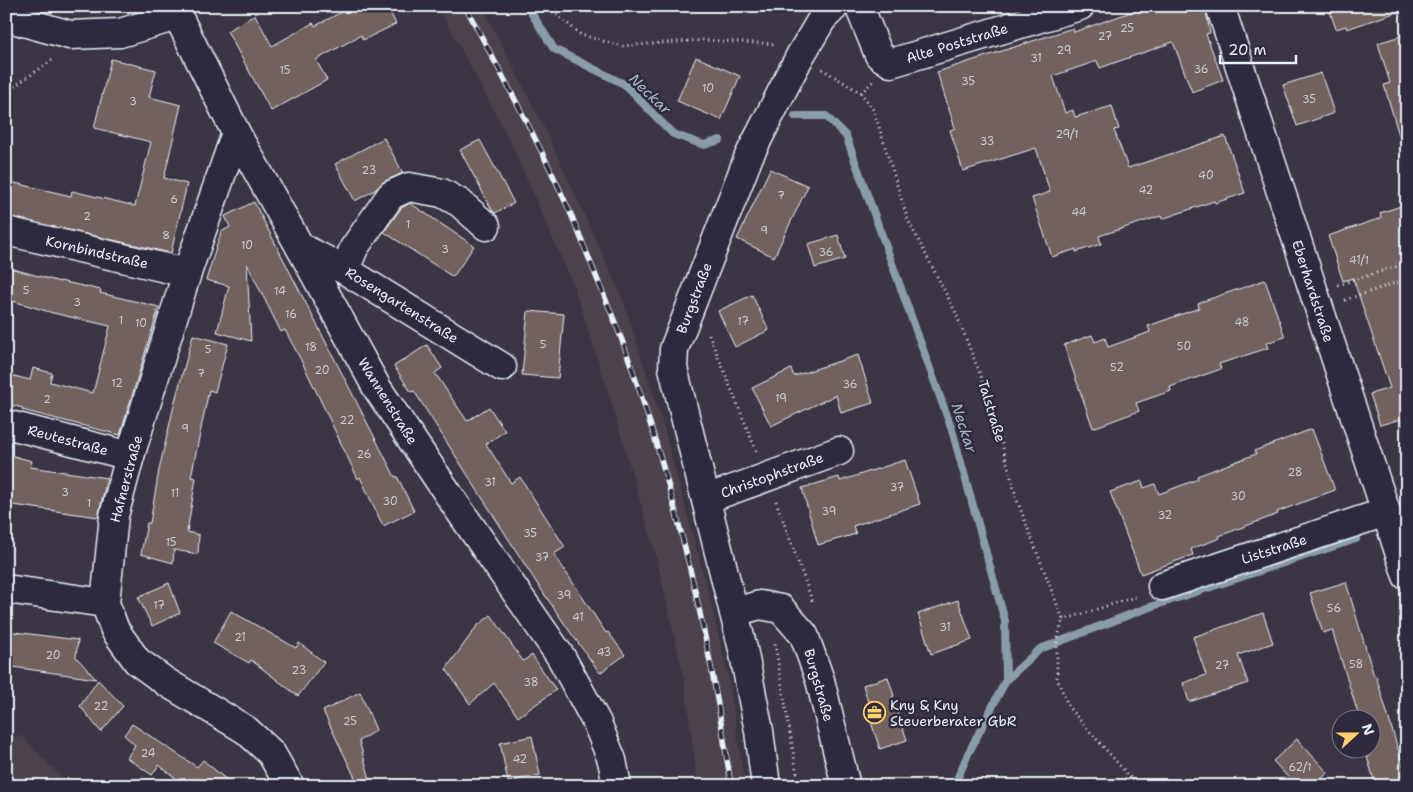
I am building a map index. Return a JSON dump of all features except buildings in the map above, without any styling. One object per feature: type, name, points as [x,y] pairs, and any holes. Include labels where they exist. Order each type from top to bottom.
[{"type":"street","name":"Burgstraße","points":[[766,786],[759,731],[743,649],[673,368],[674,349],[749,156],[800,56],[822,19],[835,6]]},
{"type":"street","name":"Alte Poststraße","points":[[859,6],[878,55],[891,63],[1080,6]]},
{"type":"street","name":"Eberhardstraße","points":[[1220,6],[1407,576]]},
{"type":"street","points":[[6,17],[70,35],[120,33],[175,11]]},
{"type":"street","name":"Wannenstraße","points":[[175,11],[236,133],[377,388],[561,657],[598,723],[612,760],[617,786]]},
{"type":"street","name":"Hafnerstraße","points":[[236,133],[187,273],[130,456],[114,516],[105,603],[116,630],[137,661],[166,682],[246,730],[271,753],[290,786]]},
{"type":"street","points":[[344,270],[354,248],[391,195],[409,187],[442,193],[460,203],[486,226]]},
{"type":"street","name":"Kornbindstraße","points":[[6,230],[187,273]]},
{"type":"street","name":"Rosengartenstraße","points":[[300,246],[344,270],[502,367]]},
{"type":"street","name":"Reutestraße","points":[[6,424],[130,456]]},
{"type":"street","name":"Christophstraße","points":[[706,499],[839,451]]},
{"type":"street","name":"Liststraße","points":[[1162,586],[1386,512]]},
{"type":"street","points":[[6,589],[105,603]]},
{"type":"street","points":[[734,612],[760,605],[781,609]]},
{"type":"street","name":"Burgstraße","points":[[781,609],[804,635],[820,680],[846,786]]},
{"type":"path","name":"Talstraße","points":[[552,6],[556,14],[581,35],[622,46],[703,40],[774,43],[800,56],[861,93],[874,111],[908,220],[955,311],[990,399],[1018,500],[1063,620]]},
{"type":"path","points":[[6,92],[58,56],[70,35]]},
{"type":"path","points":[[1313,294],[1407,263]]},
{"type":"path","points":[[1342,301],[1407,279]]},
{"type":"path","points":[[1138,786],[1069,708],[1057,678],[1057,640],[1063,620],[1149,593],[1162,586]]},
{"type":"path","points":[[781,609],[774,633],[799,786]]},
{"type":"shaded area","points":[[438,6],[482,6],[547,133],[622,297],[662,421],[711,603],[729,681],[745,786],[698,786],[684,679],[656,556],[611,401],[574,287],[508,137]]},
{"type":"shaded area","points":[[22,736],[70,786],[6,786],[6,738]]},
{"type":"waterway","name":"Neckar","points":[[527,6],[554,49],[624,84],[673,134],[704,145],[720,140]]},
{"type":"waterway","name":"Neckar","points":[[795,116],[826,116],[846,136],[952,430],[1005,621],[1006,680],[968,754],[954,786]]},
{"type":"waterway","points":[[1006,680],[1040,649],[1147,608],[1356,539]]},
{"type":"railway","points":[[465,6],[545,158],[580,235],[617,327],[646,409],[677,515],[690,569],[713,677],[731,786]]},
{"type":"place","name":"Kny & Kny Steuerberater GbR","points":[[874,713]]}]
